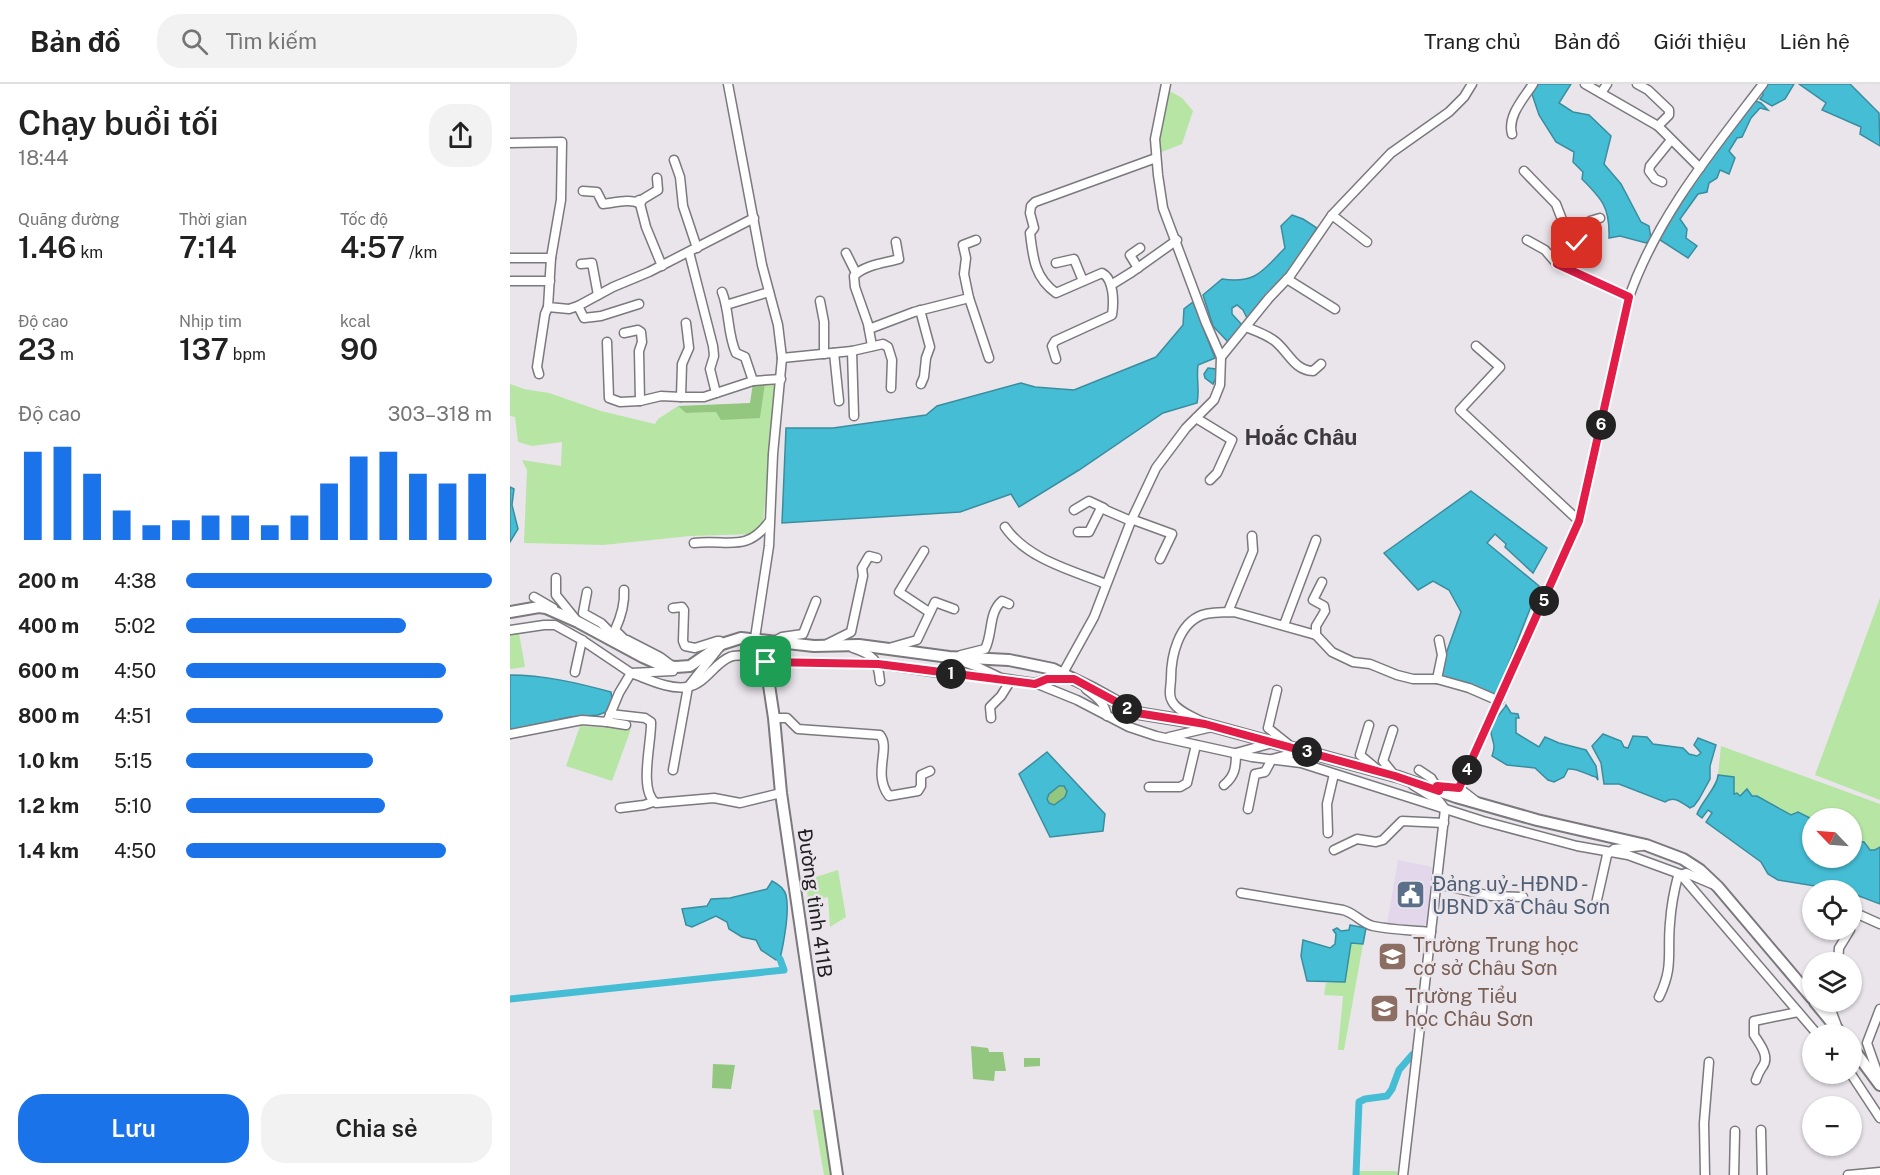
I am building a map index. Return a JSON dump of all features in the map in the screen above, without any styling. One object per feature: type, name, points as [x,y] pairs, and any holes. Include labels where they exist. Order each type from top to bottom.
[{"type":"main road","points":[[510,612],[539,607],[561,614],[622,642],[640,656],[663,666],[672,667],[690,666],[731,640],[755,638],[773,642],[824,646],[844,645],[949,657],[1026,662],[1053,669],[1137,713],[1209,725],[1380,772],[1538,820],[1646,845],[1683,859],[1700,870],[1718,887],[1802,986]]},
{"type":"main road","name":"Đường tỉnh 411B","points":[[755,638],[762,645],[766,662],[781,793],[837,1175]]},
{"type":"main road","points":[[1823,1012],[1833,1024]]},
{"type":"main road","points":[[1862,1060],[1880,1083]]},
{"type":"street","points":[[728,84],[762,265],[778,325],[782,358],[773,454],[769,546],[755,638]]},
{"type":"street","points":[[1063,673],[1094,617],[1131,520],[1161,461],[1181,434],[1214,400],[1220,385],[1221,357],[1163,208],[1155,139],[1166,84]]},
{"type":"street","points":[[1221,357],[1287,279],[1332,215],[1390,153],[1449,112],[1464,97],[1472,84]]},
{"type":"street","points":[[1512,134],[1510,127],[1512,117],[1533,84]]},
{"type":"street","points":[[1585,84],[1658,126],[1700,168]]},
{"type":"street","points":[[1601,93],[1607,84]]},
{"type":"street","points":[[1637,84],[1648,90],[1670,110],[1669,115],[1658,126]]},
{"type":"street","points":[[1459,788],[1579,521],[1629,297],[1652,241],[1700,168],[1763,84]]},
{"type":"street","points":[[1662,182],[1649,171],[1650,166],[1671,140]]},
{"type":"street","points":[[510,143],[562,142],[561,200],[551,258],[548,307],[537,367],[539,374]]},
{"type":"street","points":[[1056,359],[1052,346],[1055,341],[1112,315],[1111,285],[1103,273],[1054,293],[1041,279],[1032,245],[1031,231],[1034,228],[1030,213],[1031,206],[1035,202],[1156,158]]},
{"type":"street","points":[[674,160],[680,177],[713,346],[714,357],[710,369],[716,393]]},
{"type":"street","points":[[1524,171],[1556,204],[1572,243]]},
{"type":"street","points":[[583,191],[597,192],[603,204],[639,202],[658,190],[657,178]]},
{"type":"street","points":[[639,202],[646,227],[662,266]]},
{"type":"street","points":[[1332,215],[1367,242]]},
{"type":"street","points":[[1557,264],[1572,243],[1577,243],[1586,235],[1590,221],[1600,218]]},
{"type":"street","points":[[548,307],[569,309],[578,306],[754,219]]},
{"type":"street","points":[[976,240],[965,243],[962,247],[966,258],[964,271],[969,298],[989,358]]},
{"type":"street","points":[[1111,285],[1177,240]]},
{"type":"street","points":[[1527,240],[1545,250],[1557,264],[1629,297]]},
{"type":"street","points":[[872,345],[853,280],[856,273],[899,259],[897,242]]},
{"type":"street","points":[[1138,268],[1130,255],[1140,248]]},
{"type":"street","points":[[846,254],[856,273]]},
{"type":"street","points":[[510,258],[551,258]]},
{"type":"street","points":[[1056,262],[1074,259],[1083,281]]},
{"type":"street","points":[[581,264],[592,263],[598,295]]},
{"type":"street","points":[[1287,279],[1335,309]]},
{"type":"street","points":[[511,281],[550,281]]},
{"type":"street","points":[[722,292],[732,342],[736,353],[745,357],[753,381]]},
{"type":"street","points":[[726,304],[769,292]]},
{"type":"street","points":[[869,329],[920,310],[969,298]]},
{"type":"street","points":[[820,301],[824,322],[824,354]]},
{"type":"street","points":[[578,306],[584,318],[601,316],[639,304]]},
{"type":"street","points":[[920,310],[930,347],[921,384]]},
{"type":"street","points":[[681,397],[682,364],[689,348],[686,323]]},
{"type":"street","points":[[1246,327],[1271,338],[1281,346],[1289,358],[1305,370],[1313,371],[1320,364]]},
{"type":"street","points":[[624,333],[638,330],[641,332],[640,401]]},
{"type":"street","points":[[606,342],[609,399],[620,402],[640,401],[662,396],[700,398],[753,381],[781,379]]},
{"type":"street","points":[[782,358],[852,351],[882,344],[889,348],[892,360],[891,388]]},
{"type":"street","points":[[1476,346],[1500,367],[1460,410],[1579,521]]},
{"type":"street","points":[[852,351],[854,416]]},
{"type":"street","points":[[834,353],[839,401]]},
{"type":"street","points":[[1196,418],[1233,440],[1217,473],[1210,480]]},
{"type":"street","points":[[1074,510],[1089,501],[1131,520],[1172,534],[1160,559]]},
{"type":"street","points":[[1078,532],[1089,532],[1099,510],[1104,508]]},
{"type":"street","points":[[694,543],[749,541],[762,532],[770,520]]},
{"type":"street","points":[[1005,527],[1011,536],[1026,549],[1106,584]]},
{"type":"street","points":[[1228,612],[1253,551],[1252,536]]},
{"type":"street","points":[[1284,625],[1316,540]]},
{"type":"street","points":[[924,551],[899,592],[929,612]]},
{"type":"street","points":[[824,646],[851,632],[863,576],[863,565],[869,556],[877,558]]},
{"type":"street","points":[[556,578],[556,595],[578,622]]},
{"type":"street","points":[[1316,635],[1316,626],[1325,611],[1324,606],[1314,600],[1322,582]]},
{"type":"street","points":[[622,642],[615,630],[625,600],[624,590]]},
{"type":"street","points":[[587,592],[583,613],[601,622],[622,642],[642,646],[672,667]]},
{"type":"street","points":[[546,596],[561,614]]},
{"type":"street","points":[[534,597],[561,614]]},
{"type":"street","points":[[773,642],[782,637],[803,634],[816,601]]},
{"type":"street","points":[[949,657],[985,649],[988,644],[992,617],[998,604],[1002,601],[1009,604]]},
{"type":"street","points":[[886,649],[917,640],[935,602],[954,609]]},
{"type":"street","points":[[673,608],[681,607],[684,610],[683,642],[685,646],[694,648],[717,641],[722,644],[687,687],[673,770]]},
{"type":"street","points":[[575,609],[590,628]]},
{"type":"street","points":[[1209,725],[1174,705],[1171,699],[1171,660],[1180,636],[1188,625],[1203,615],[1228,612],[1316,635],[1332,652],[1353,662],[1370,664],[1413,679],[1437,679],[1499,700]]},
{"type":"street","points":[[510,630],[552,624],[582,640],[631,673],[666,685],[687,687],[706,677],[727,658],[754,657]]},
{"type":"street","points":[[575,672],[582,640]]},
{"type":"street","points":[[1437,679],[1442,655],[1439,640]]},
{"type":"street","points":[[844,645],[866,652],[878,664],[880,681]]},
{"type":"street","points":[[949,657],[1001,678]]},
{"type":"street","points":[[766,662],[878,664],[1035,684],[1077,700],[1129,727],[1166,738],[1236,753],[1301,763],[1531,835],[1628,855],[1680,874],[1808,1024]]},
{"type":"street","points":[[631,673],[679,670],[685,667]]},
{"type":"street","points":[[608,718],[631,673]]},
{"type":"street","points":[[1035,684],[1047,679],[1077,681],[1100,700],[1106,708],[1107,716]]},
{"type":"street","points":[[990,718],[990,707],[1001,696],[1011,680]]},
{"type":"street","points":[[1276,690],[1268,728],[1299,750]]},
{"type":"street","points":[[608,718],[626,726]]},
{"type":"street","points":[[510,734],[574,721],[645,718],[651,723],[647,777],[653,802]]},
{"type":"street","points":[[774,718],[787,718],[798,729],[880,735],[884,744],[880,776],[889,796],[918,791],[921,786],[921,775],[930,771]]},
{"type":"street","points":[[1166,738],[1209,725]]},
{"type":"street","points":[[1369,725],[1360,755],[1380,772]]},
{"type":"street","points":[[1393,730],[1383,761],[1397,777],[1439,801],[1445,809],[1403,1175]]},
{"type":"street","points":[[1236,753],[1272,743]]},
{"type":"street","points":[[1149,787],[1180,787],[1187,783],[1196,744]]},
{"type":"street","points":[[1248,809],[1254,775],[1265,772],[1272,759],[1299,750]]},
{"type":"street","points":[[1224,785],[1235,772],[1236,753]]},
{"type":"street","points":[[1419,770],[1431,778],[1438,789],[1459,788],[1478,803]]},
{"type":"street","points":[[1328,833],[1326,804],[1334,774]]},
{"type":"street","points":[[620,808],[644,806],[653,802],[714,798],[740,803],[781,793]]},
{"type":"street","points":[[1334,850],[1357,839],[1376,842],[1383,840],[1402,821],[1425,820],[1444,823]]},
{"type":"street","points":[[1596,904],[1606,857],[1610,852],[1614,849],[1646,845]]},
{"type":"street","points":[[1680,874],[1686,873],[1718,887]]},
{"type":"street","points":[[1659,997],[1668,976],[1670,924],[1677,879],[1680,874]]},
{"type":"street","points":[[1437,884],[1491,896],[1523,897]]},
{"type":"street","points":[[1241,893],[1343,910],[1359,916],[1364,922],[1374,926],[1431,932]]},
{"type":"street","points":[[1862,915],[1880,924]]},
{"type":"street","points":[[1880,1009],[1867,1043],[1880,1083]]},
{"type":"street","points":[[1756,1080],[1765,1059],[1762,1044],[1754,1035],[1754,1021],[1798,1012]]},
{"type":"street","points":[[1705,1175],[1704,1123],[1709,1062]]},
{"type":"street","points":[[1858,1084],[1880,1118]]},
{"type":"street","points":[[1761,1130],[1762,1175]]},
{"type":"street","points":[[1734,1175],[1735,1131]]},
{"type":"street","points":[[1848,1175],[1877,1173]]},
{"type":"shaded area","name":"Đảng uỷ - HĐND - UBND xã Châu Sơn","points":[[1398,860],[1432,867],[1427,923],[1422,927],[1387,924]]},
{"type":"green space","points":[[1168,90],[1182,98],[1193,111],[1182,144],[1159,153],[1159,130]]},
{"type":"green space","points":[[753,383],[765,384],[760,418],[721,420],[716,412],[686,413],[678,406],[750,403]]},
{"type":"green space","points":[[510,384],[549,393],[601,411],[655,424],[658,419],[678,406],[686,413],[716,412],[760,418],[765,384],[776,384],[763,524],[752,534],[690,536],[603,545],[524,543],[527,470],[522,460],[561,466],[562,442],[532,446],[518,442],[515,417],[510,416]]},
{"type":"green space","points":[[1880,598],[1880,800],[1815,775]]},
{"type":"green space","points":[[519,633],[525,667],[510,669],[510,635]]},
{"type":"green space","points":[[580,726],[631,729],[612,781],[566,766]]},
{"type":"green space","points":[[1721,746],[1880,804],[1880,847],[1870,850],[1862,842],[1862,808],[1802,808],[1802,814],[1798,812],[1791,815],[1757,796],[1752,796],[1747,789],[1739,796],[1734,794],[1734,782],[1730,778],[1718,775]]},
{"type":"green space","points":[[1059,786],[1065,786],[1068,790],[1065,797],[1054,805],[1049,803],[1047,799],[1049,794]]},
{"type":"green space","points":[[838,870],[846,917],[830,927],[828,897],[808,901],[807,890],[813,889],[816,877]]},
{"type":"green space","points":[[1351,943],[1363,944],[1344,1050],[1338,1050],[1343,996],[1324,995],[1326,983],[1345,981]]},
{"type":"green space","points":[[971,1046],[988,1048],[989,1052],[1003,1052],[1006,1071],[995,1071],[994,1081],[973,1079]]},
{"type":"green space","points":[[1024,1058],[1040,1058],[1040,1066],[1024,1067]]},
{"type":"green space","points":[[713,1064],[735,1065],[731,1089],[712,1088]]},
{"type":"green space","points":[[813,1110],[820,1110],[831,1175],[824,1175]]},
{"type":"green space","points":[[1359,1171],[1397,1171],[1397,1175],[1359,1175]]},
{"type":"water","points":[[1538,84],[1571,84],[1559,103],[1573,112],[1589,115],[1611,136],[1604,164],[1621,184],[1641,222],[1649,226],[1651,239],[1646,243],[1620,236],[1609,238],[1606,211],[1600,198],[1582,179],[1583,172],[1573,162],[1574,152],[1556,142],[1539,115],[1532,94]]},
{"type":"water","points":[[1767,84],[1794,84],[1785,99],[1772,106],[1760,99],[1763,95],[1762,89]]},
{"type":"water","points":[[1799,84],[1850,84],[1879,113],[1880,146],[1860,134],[1861,127],[1822,110],[1826,103]]},
{"type":"water","points":[[1753,100],[1761,103],[1768,110],[1760,108],[1751,118],[1742,137],[1737,138],[1729,151],[1735,158],[1729,174],[1720,170],[1717,178],[1709,183],[1707,192],[1698,194],[1680,219],[1687,229],[1686,238],[1697,246],[1688,258],[1657,238],[1690,187]]},
{"type":"water","points":[[1292,215],[1317,228],[1287,275],[1248,320],[1243,310],[1237,305],[1232,308],[1232,314],[1243,326],[1228,342],[1213,326],[1203,295],[1222,279],[1244,279],[1265,269],[1285,248],[1281,226]]},
{"type":"water","points":[[1193,302],[1215,358],[1198,365],[1197,403],[1163,413],[1079,470],[1019,507],[1011,494],[960,512],[782,523],[786,428],[833,428],[926,415],[937,406],[1021,383],[1035,387],[1074,390],[1156,357],[1183,325],[1184,309]]},
{"type":"water","points":[[1208,368],[1216,369],[1213,384],[1205,378],[1204,374]]},
{"type":"water","points":[[510,487],[514,489],[512,505],[518,529],[510,542]]},
{"type":"water","points":[[1471,491],[1547,548],[1533,573],[1505,547],[1506,544],[1495,534],[1487,543],[1539,586],[1497,693],[1490,695],[1438,676],[1461,612],[1449,590],[1433,581],[1418,590],[1384,553]]},
{"type":"water","points":[[510,675],[548,678],[586,686],[611,692],[612,699],[606,712],[598,715],[570,717],[510,730]]},
{"type":"water","points":[[1506,705],[1511,713],[1518,714],[1516,733],[1539,747],[1545,737],[1586,750],[1596,766],[1598,780],[1596,777],[1568,769],[1564,777],[1554,782],[1548,780],[1535,768],[1507,765],[1492,756],[1494,748],[1492,727]]},
{"type":"water","points":[[1603,734],[1621,741],[1624,747],[1628,748],[1633,736],[1647,737],[1653,744],[1683,748],[1689,754],[1697,756],[1701,753],[1694,745],[1698,738],[1716,745],[1710,766],[1710,779],[1699,799],[1690,808],[1681,802],[1672,799],[1665,802],[1619,784],[1604,784],[1601,763],[1592,746]]},
{"type":"water","points":[[1047,752],[1105,814],[1103,831],[1050,837],[1019,774]],"holes":[[[1059,786],[1064,786],[1067,791],[1065,797],[1054,805],[1049,803],[1047,799],[1049,794]]]},
{"type":"water","points":[[1718,775],[1734,777],[1734,794],[1737,793],[1740,796],[1747,789],[1752,796],[1757,796],[1791,815],[1798,812],[1802,814],[1802,868],[1862,868],[1862,842],[1870,850],[1880,847],[1880,904],[1862,897],[1862,880],[1802,880],[1802,884],[1778,880],[1768,874],[1761,862],[1706,822],[1712,813],[1708,810],[1702,818],[1697,814]]},
{"type":"water","points":[[772,881],[784,890],[787,902],[786,927],[780,959],[776,960],[761,950],[756,940],[742,937],[729,929],[727,922],[716,916],[692,927],[686,925],[682,909],[707,906],[711,899],[730,898],[767,889]]},
{"type":"water","points":[[1350,925],[1366,928],[1363,944],[1351,943],[1345,982],[1307,981],[1301,956],[1303,940],[1330,948],[1335,944],[1336,934],[1333,930],[1337,928],[1341,931],[1349,930]]},
{"type":"waterway","points":[[510,999],[784,970],[780,959]]},
{"type":"waterway","points":[[1356,1175],[1359,1102],[1387,1096],[1399,1070],[1412,1055]]},
{"type":"place","name":"Đảng uỷ - HĐND - UBND xã Châu Sơn","points":[[1411,895]]},
{"type":"place","name":"Trường Trung học cơ sở Châu Sơn","points":[[1392,956]]},
{"type":"place","name":"Trường Tiểu học Châu Sơn","points":[[1384,1008]]},
{"type":"district","name":"Hoắc Châu","points":[[1301,437]]},
{"type":"route","points":[[766,662],[878,664],[1035,684],[1044,679],[1074,679],[1137,713],[1205,724],[1395,776],[1439,791],[1437,786],[1459,788],[1579,521],[1629,297],[1557,264],[1572,243],[1577,243]]}]
